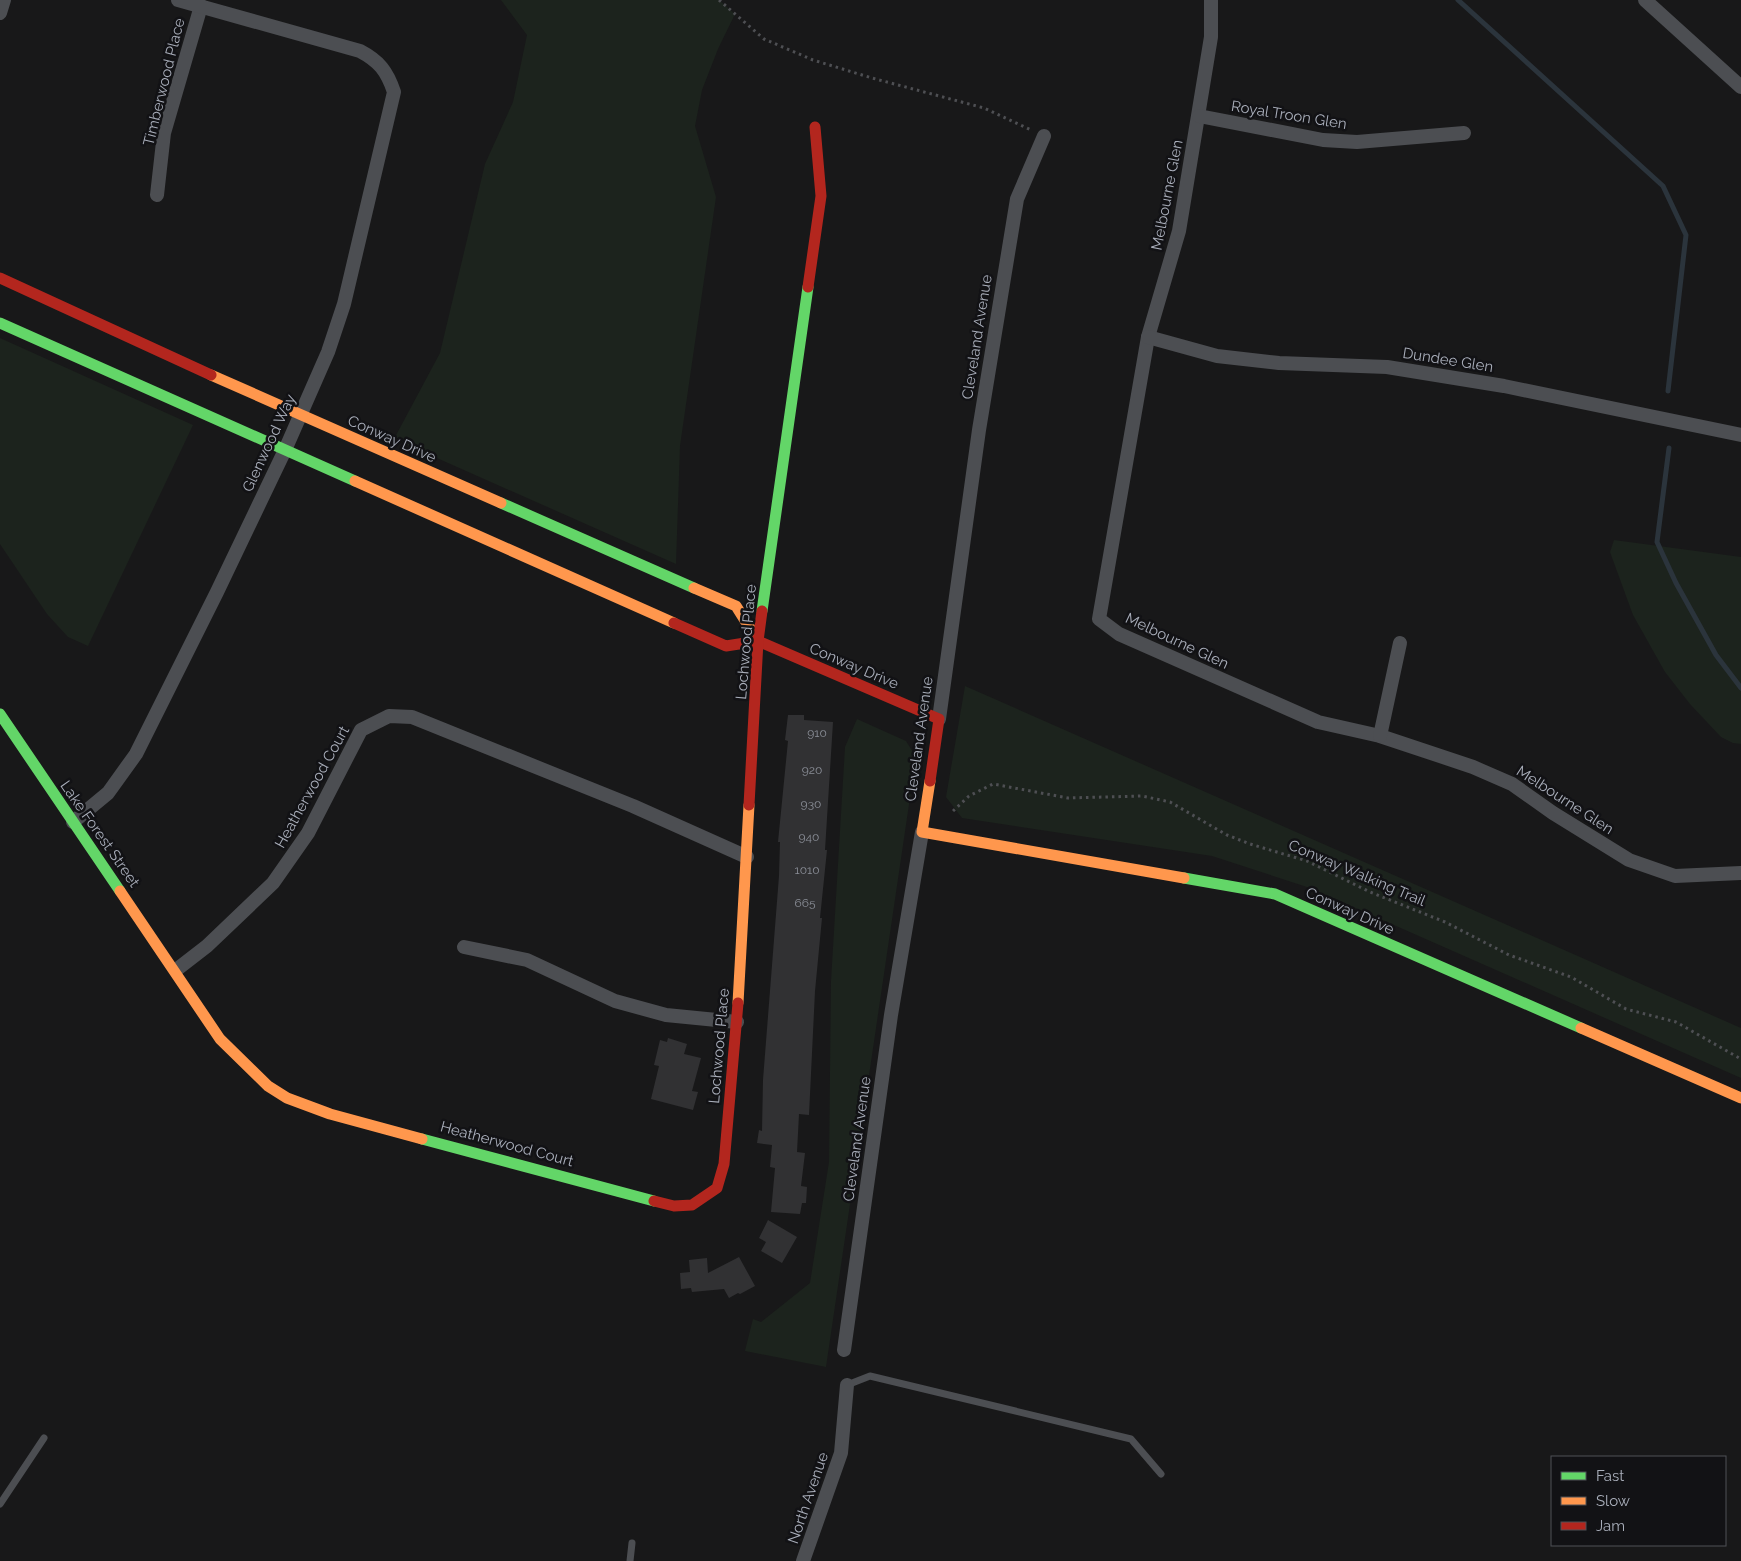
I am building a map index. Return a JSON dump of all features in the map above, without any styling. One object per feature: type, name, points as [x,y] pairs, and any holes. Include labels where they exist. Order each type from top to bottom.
[{"type":"street","points":[[0,12],[4,0]]},
{"type":"street","name":"Glenwood Way","points":[[73,822],[108,793],[136,754],[218,592],[285,450],[328,352],[344,304],[394,92],[388,74],[376,60],[360,51],[178,0]]},
{"type":"street","name":"Melbourne Glen","points":[[1211,0],[1211,37],[1179,231],[1148,337],[1099,619],[1118,634],[1318,722],[1380,736],[1473,767],[1512,784],[1552,813],[1629,860],[1675,876],[1741,873]]},
{"type":"street","points":[[1645,0],[1741,87]]},
{"type":"street","name":"Timberwood Place","points":[[157,196],[164,133],[201,6]]},
{"type":"street","name":"Royal Troon Glen","points":[[1199,116],[1322,140],[1358,142],[1464,133]]},
{"type":"street","name":"Lochwood Place","points":[[724,1164],[737,1022],[758,641],[821,196],[815,127]]},
{"type":"street","name":"Cleveland Avenue","points":[[844,1350],[891,1016],[922,832],[980,421],[1016,199],[1044,136]]},
{"type":"street","name":"Conway Drive","points":[[0,278],[300,415],[736,606],[758,641],[939,719]]},
{"type":"street","points":[[0,322],[726,646],[758,641]]},
{"type":"street","name":"Dundee Glen","points":[[1148,337],[1217,356],[1279,362],[1387,367],[1504,386],[1741,434]]},
{"type":"street","points":[[1380,736],[1400,643]]},
{"type":"street","name":"Lake Forest Street","points":[[0,714],[176,970]]},
{"type":"street","name":"Heatherwood Court","points":[[724,1164],[717,1188],[692,1205],[674,1206],[330,1114],[287,1098],[268,1086],[220,1038],[176,970],[207,946],[273,883],[308,833],[361,730],[389,716],[412,717],[633,806],[747,857]]},
{"type":"street","name":"Conway Drive","points":[[922,832],[1275,894],[1741,1098]]},
{"type":"street","points":[[464,947],[527,960],[616,1001],[666,1015],[737,1022]]},
{"type":"street","name":"North Avenue","points":[[803,1561],[842,1453],[847,1385]]},
{"type":"lane","points":[[847,1385],[870,1376],[1131,1439],[1161,1474]]},
{"type":"lane","points":[[0,1504],[44,1438]]},
{"type":"lane","points":[[630,1561],[632,1543]]},
{"type":"path","points":[[720,0],[764,39],[813,60],[984,108],[1044,136]]},
{"type":"path","name":"Conway Walking Trail","points":[[953,811],[969,796],[993,784],[1068,798],[1142,796],[1170,802],[1228,835],[1250,844],[1307,861],[1370,892],[1445,922],[1508,954],[1571,977],[1626,1009],[1676,1022],[1741,1059]]},
{"type":"shaded area","points":[[501,0],[719,0],[735,14],[718,49],[702,90],[695,126],[716,197],[680,446],[676,564],[394,439],[440,353],[485,164],[513,102],[527,35]]},
{"type":"shaded area","points":[[0,338],[193,425],[88,646],[68,637],[47,614],[0,544]]},
{"type":"shaded area","points":[[1614,540],[1741,557],[1741,744],[1733,743],[1721,737],[1690,704],[1665,672],[1633,615],[1610,552]]},
{"type":"shaded area","points":[[965,686],[1741,1028],[1741,1078],[1310,888],[1212,856],[962,818],[946,797]]},
{"type":"shaded area","points":[[857,719],[906,741],[916,757],[826,1367],[745,1351],[753,1319],[761,1322],[810,1283],[829,1162],[831,981],[845,747]]},
{"type":"building","points":[[788,715],[804,715],[804,720],[833,722],[825,850],[827,850],[815,991],[809,1115],[799,1114],[797,1152],[805,1153],[801,1186],[807,1187],[806,1203],[802,1203],[800,1214],[771,1212],[775,1168],[770,1167],[772,1145],[757,1143],[759,1130],[762,1131],[763,1080],[779,876],[780,842],[778,842],[788,741],[785,740]]},
{"type":"building","points":[[668,1038],[687,1044],[684,1054],[701,1058],[692,1091],[698,1092],[693,1110],[651,1099],[659,1066],[654,1065],[660,1040],[667,1042]]},
{"type":"building","points":[[768,1220],[797,1237],[782,1263],[761,1251],[766,1242],[759,1238]]},
{"type":"building","points":[[739,1257],[755,1286],[729,1298],[724,1289],[692,1292],[691,1288],[681,1289],[680,1273],[690,1272],[689,1260],[707,1258],[708,1273]]},
{"type":"waterway","points":[[1458,0],[1663,186],[1686,235],[1668,391]]},
{"type":"waterway","points":[[1669,448],[1657,542],[1676,583],[1716,655],[1741,688]]},
{"type":"traffic: fast","points":[[762,611],[808,287]]},
{"type":"traffic: fast","points":[[0,323],[355,481]]},
{"type":"traffic: fast","points":[[501,503],[694,588]]},
{"type":"traffic: fast","points":[[0,714],[120,891]]},
{"type":"traffic: fast","points":[[1184,878],[1275,894],[1581,1028]]},
{"type":"traffic: fast","points":[[422,1139],[654,1201]]},
{"type":"traffic: slow","points":[[211,375],[501,503]]},
{"type":"traffic: slow","points":[[355,481],[674,623]]},
{"type":"traffic: slow","points":[[694,588],[736,606],[758,641]]},
{"type":"traffic: slow","points":[[930,781],[922,832],[1184,878]]},
{"type":"traffic: slow","points":[[738,1003],[749,805]]},
{"type":"traffic: slow","points":[[120,891],[220,1039],[268,1086],[287,1098],[330,1114],[422,1139]]},
{"type":"traffic: slow","points":[[1581,1028],[1741,1098]]},
{"type":"traffic: jam","points":[[808,287],[821,196],[815,127]]},
{"type":"traffic: jam","points":[[0,278],[211,375]]},
{"type":"traffic: jam","points":[[749,805],[758,641],[762,611]]},
{"type":"traffic: jam","points":[[674,623],[726,646],[758,641],[939,719],[930,781]]},
{"type":"traffic: jam","points":[[654,1201],[674,1206],[692,1205],[717,1188],[724,1164],[738,1003]]}]
